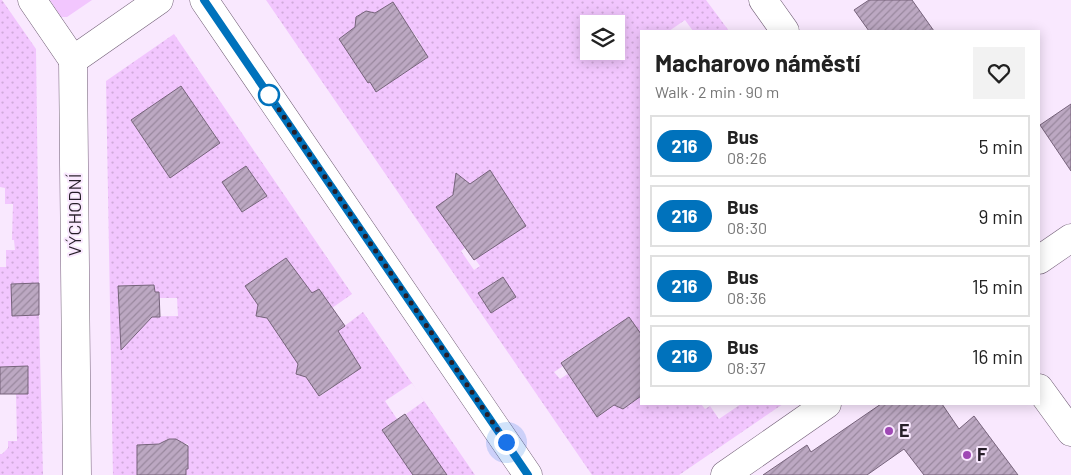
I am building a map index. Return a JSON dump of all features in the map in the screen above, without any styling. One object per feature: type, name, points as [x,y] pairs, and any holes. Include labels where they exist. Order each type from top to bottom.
[{"type":"street","points":[[32,0],[73,60],[159,0]]},
{"type":"street","points":[[204,0],[528,475]]},
{"type":"street","points":[[763,0],[784,30]]},
{"type":"street","name":"VÝCHODNÍ","points":[[73,60],[77,475]]},
{"type":"street","points":[[1040,259],[1071,238]]},
{"type":"street","points":[[1040,389],[1071,432]]},
{"type":"street","points":[[725,475],[826,405]]},
{"type":"shaded area","points":[[0,0],[2,0],[36,49],[39,283],[11,284],[12,315],[39,315],[43,475],[0,475],[0,454],[8,448],[8,441],[17,441],[16,394],[28,394],[27,366],[0,367],[0,267],[6,267],[6,250],[15,250],[14,240],[12,240],[13,204],[5,204],[5,188],[0,187]]},
{"type":"shaded area","points":[[50,0],[92,0],[67,17],[61,17]]},
{"type":"shaded area","points":[[266,0],[706,0],[728,30],[692,30],[685,20],[670,30],[640,30],[640,333],[629,317],[561,362],[563,366],[554,372],[560,379],[569,373],[569,376],[597,417],[614,405],[623,409],[640,397],[640,405],[702,405],[705,409],[710,406],[719,419],[740,405],[782,405],[679,475],[592,475]],"holes":[[[393,2],[408,29],[410,28],[421,43],[419,44],[428,57],[376,92],[339,39],[355,27],[356,17],[366,11],[375,13]],[[490,171],[501,186],[499,187],[506,198],[508,197],[518,212],[475,259],[480,266],[474,270],[461,251],[465,248],[437,207],[453,195],[454,186],[464,179],[470,184]],[[502,277],[516,297],[491,313],[478,293]]]},
{"type":"shaded area","points":[[174,34],[352,294],[332,308],[319,289],[312,293],[286,258],[245,286],[258,305],[261,317],[267,318],[298,364],[297,370],[306,377],[320,396],[361,368],[338,331],[363,312],[412,383],[385,401],[397,419],[382,430],[392,444],[415,428],[406,414],[424,401],[475,475],[186,475],[186,469],[188,468],[188,444],[171,439],[156,445],[137,445],[137,475],[113,475],[106,81]],"holes":[[[181,86],[216,136],[192,153],[170,177],[131,121]],[[246,166],[267,196],[243,212],[223,182]],[[154,285],[155,292],[158,292],[159,298],[177,298],[178,316],[119,317],[118,286]]]},
{"type":"building","points":[[869,0],[912,0],[933,30],[868,30],[854,10]]},
{"type":"building","points":[[393,2],[428,57],[376,92],[339,39],[355,27],[356,17],[366,11],[375,13]]},
{"type":"building","points":[[181,86],[220,143],[170,178],[131,120]]},
{"type":"building","points":[[1071,104],[1071,171],[1040,125]]},
{"type":"building","points":[[246,166],[267,196],[242,212],[222,182]]},
{"type":"building","points":[[490,170],[526,226],[474,260],[436,207],[453,195],[456,173],[470,184]]},
{"type":"building","points":[[286,258],[312,293],[319,289],[345,326],[338,331],[361,368],[319,396],[306,377],[296,374],[298,364],[267,318],[256,316],[258,305],[245,286]]},
{"type":"building","points":[[503,277],[516,297],[491,313],[478,293]]},
{"type":"building","points":[[39,283],[39,315],[12,316],[11,284]]},
{"type":"building","points":[[154,285],[155,292],[159,292],[160,317],[152,317],[121,350],[118,286]]},
{"type":"building","points":[[629,317],[640,333],[640,397],[623,409],[614,405],[597,417],[561,363]]},
{"type":"building","points":[[28,366],[28,394],[0,394],[0,367]]},
{"type":"building","points":[[880,405],[943,405],[959,429],[974,416],[1018,475],[924,475],[904,449],[867,475],[763,475],[807,445],[811,452]]},
{"type":"building","points":[[405,414],[447,475],[413,475],[382,430]]},
{"type":"building","points":[[169,439],[176,439],[188,446],[188,469],[186,469],[186,475],[137,475],[137,445],[159,444]]},
{"type":"bus line","name":"216","points":[[204,0],[528,475]]},
{"type":"place","name":"E","points":[[889,431]]},
{"type":"place","name":"F","points":[[967,455]]},
{"type":"route","points":[[269,95],[506,442]]}]
